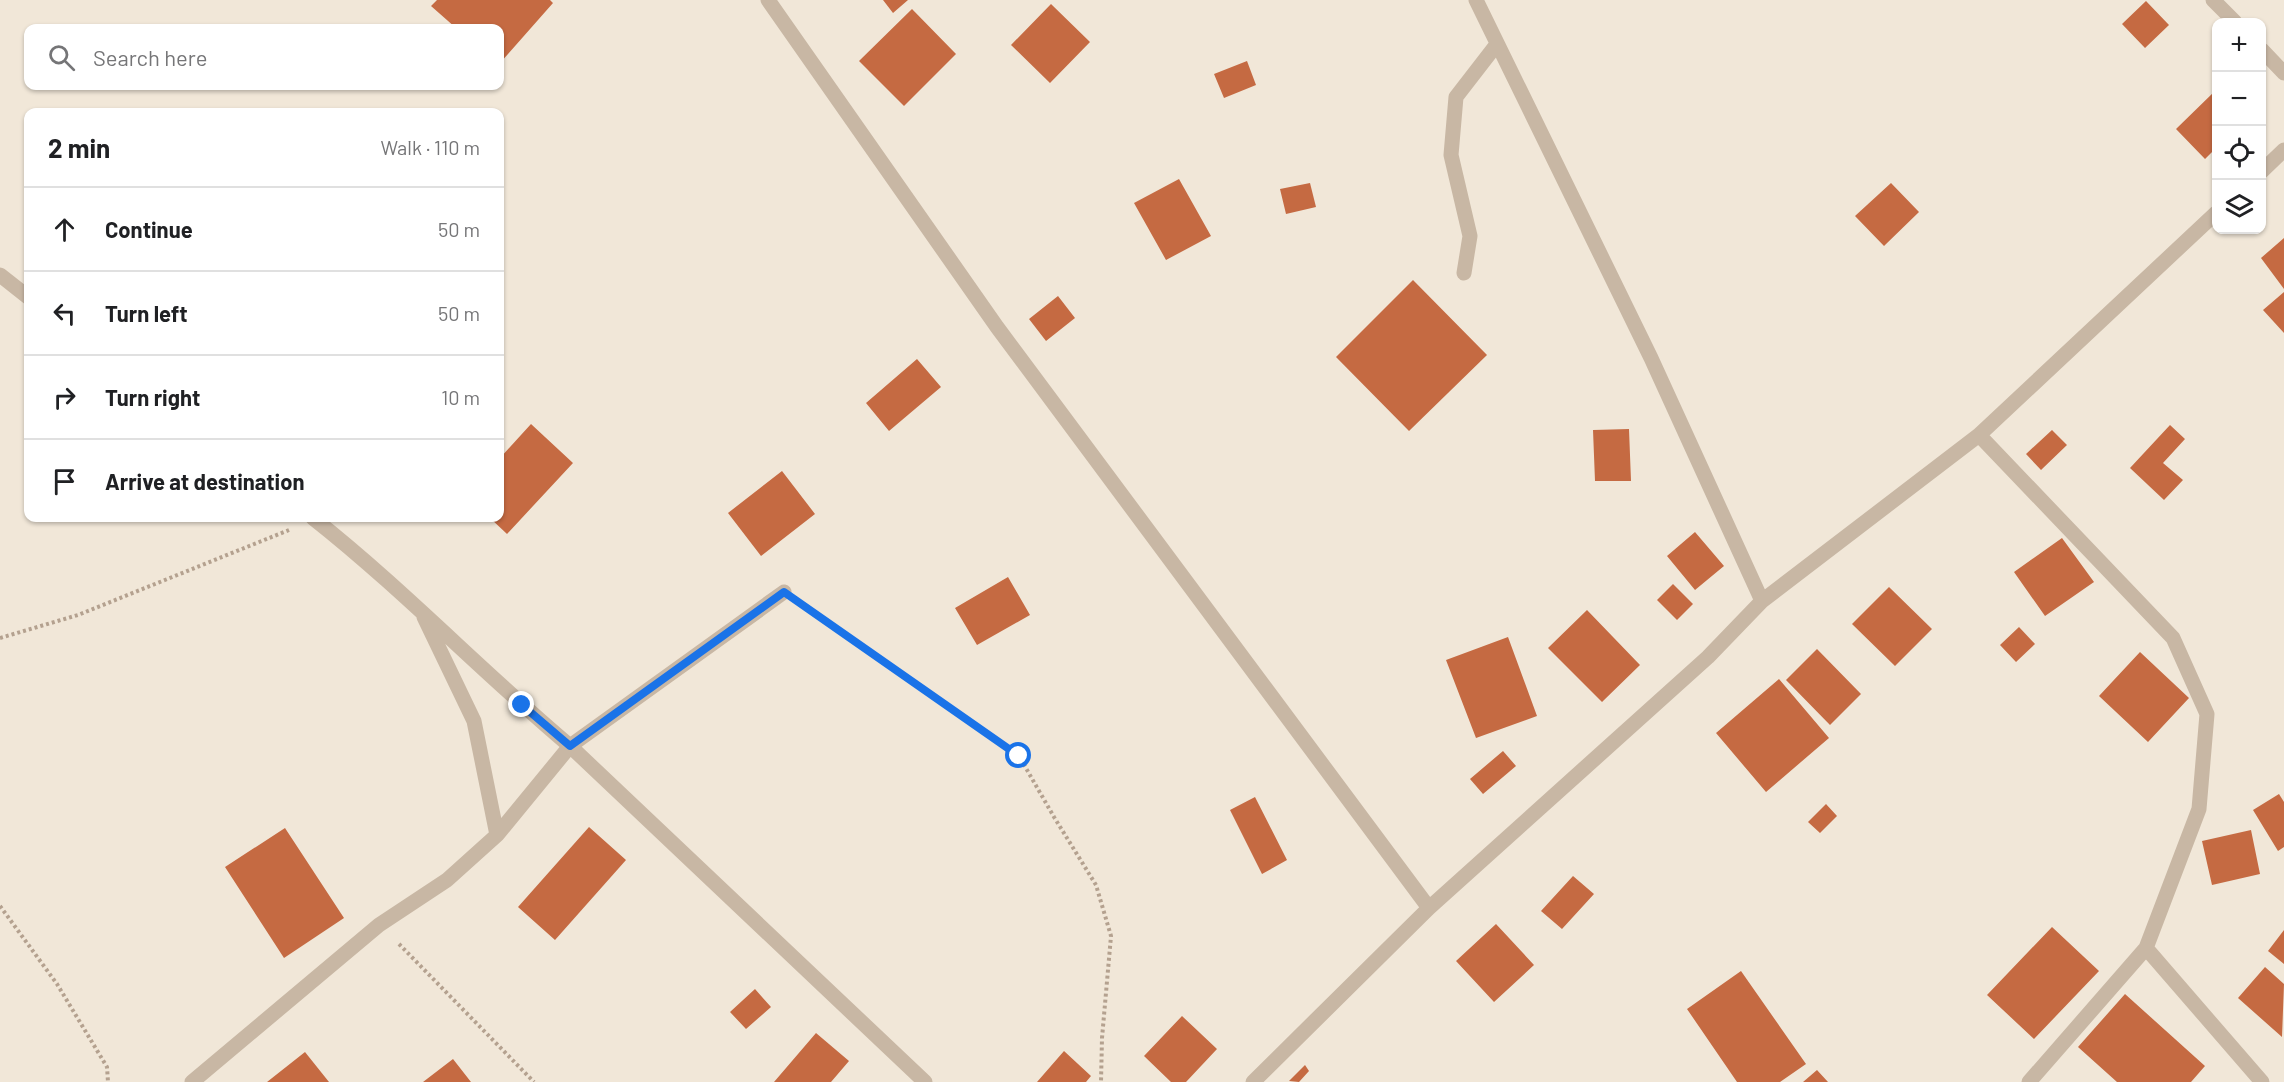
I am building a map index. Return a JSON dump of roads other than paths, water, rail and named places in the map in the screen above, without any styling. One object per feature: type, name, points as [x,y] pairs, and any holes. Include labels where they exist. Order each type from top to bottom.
[{"type":"street","points":[[768,0],[998,327],[1429,908]]},
{"type":"street","points":[[1476,0],[1651,358],[1762,601]]},
{"type":"street","points":[[2213,0],[2231,18]]},
{"type":"street","points":[[1464,273],[1470,236],[1451,155],[1456,97],[1497,44]]},
{"type":"street","points":[[2266,54],[2284,74]]},
{"type":"street","points":[[2266,167],[2284,150]]},
{"type":"street","points":[[1253,1082],[1429,908],[1708,657],[1762,601],[1978,435],[2212,218]]},
{"type":"street","points":[[0,275],[24,294]]},
{"type":"street","points":[[1978,435],[2174,638],[2207,714],[2199,809],[2146,948],[2029,1082]]},
{"type":"street","points":[[318,522],[420,609],[522,705],[570,746],[925,1082]]},
{"type":"street","points":[[192,1082],[379,925],[447,879],[497,834],[570,746],[784,592]]},
{"type":"street","points":[[420,609],[474,721],[497,834]]},
{"type":"street","points":[[2146,948],[2262,1082]]}]
